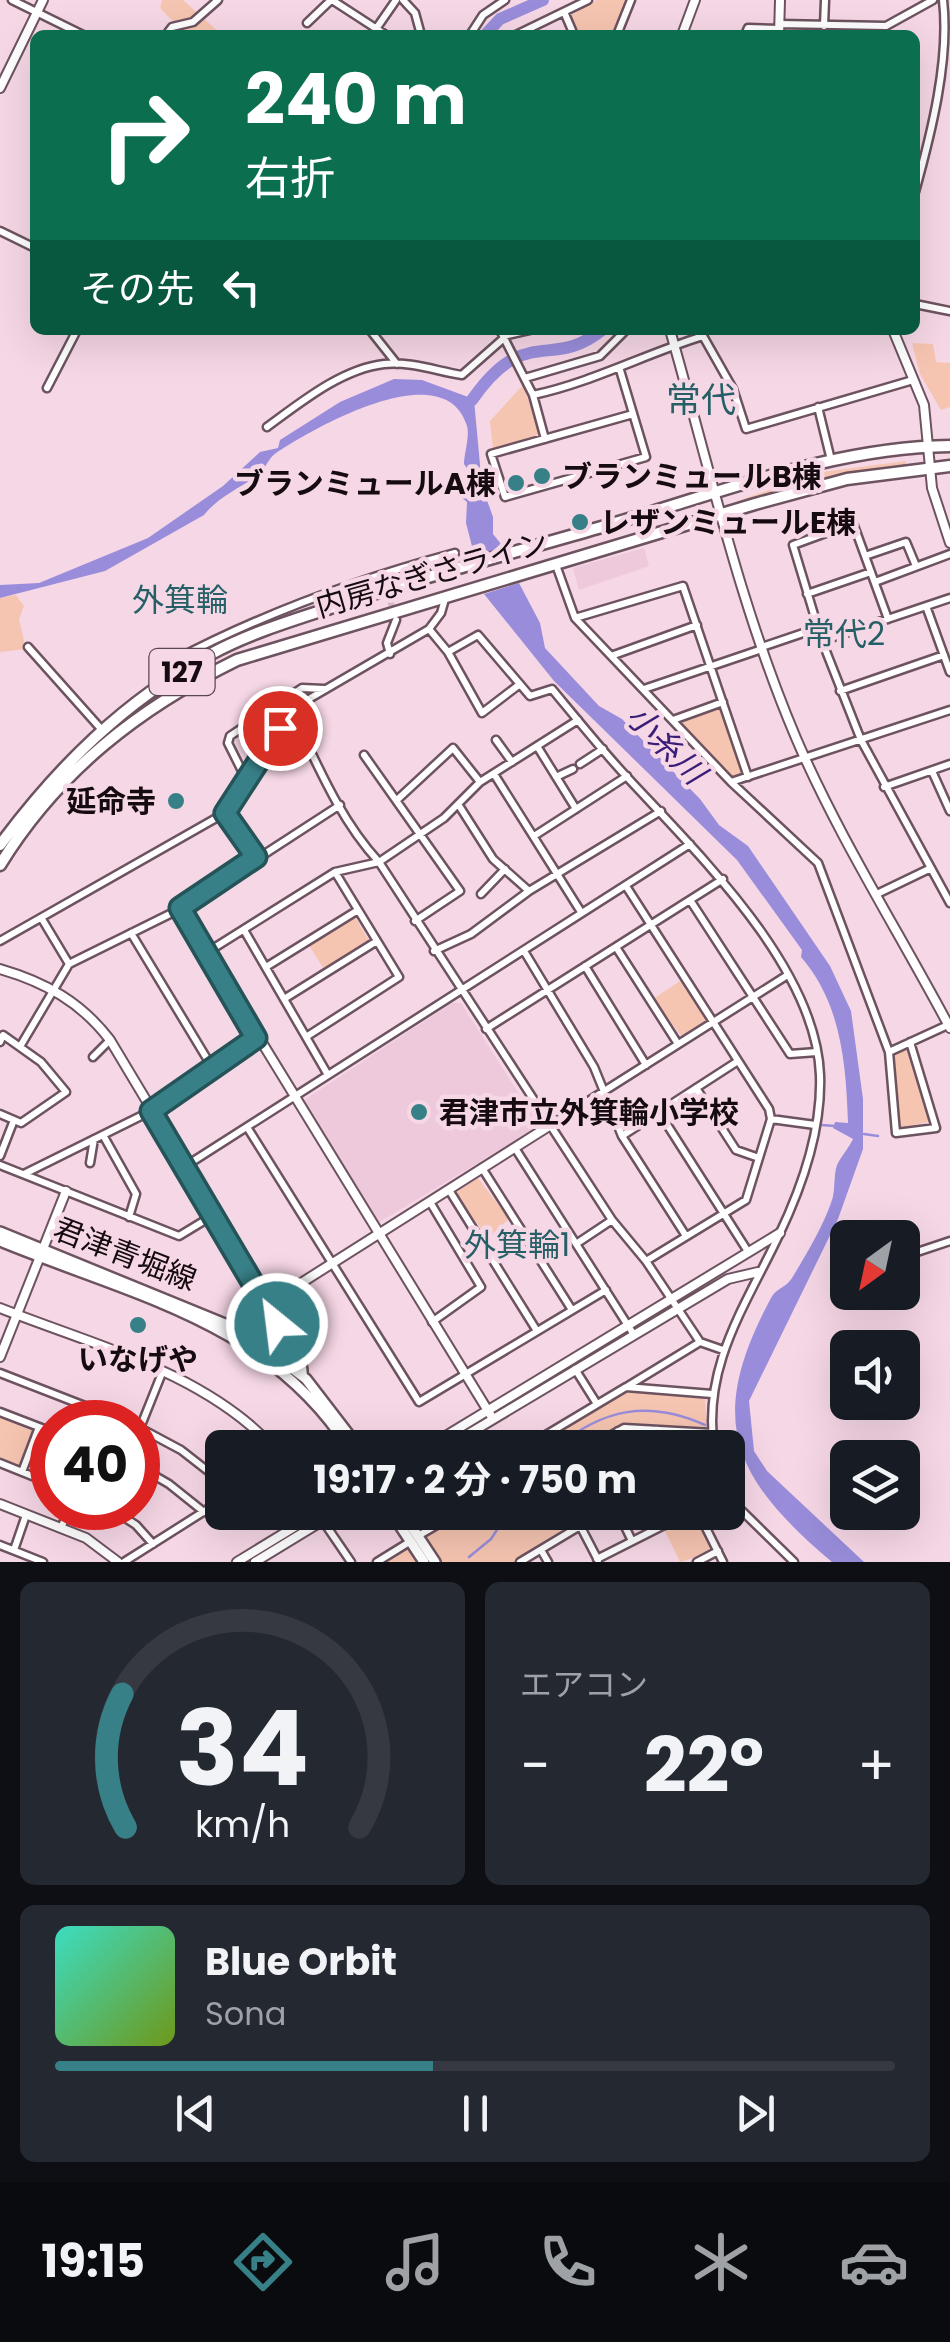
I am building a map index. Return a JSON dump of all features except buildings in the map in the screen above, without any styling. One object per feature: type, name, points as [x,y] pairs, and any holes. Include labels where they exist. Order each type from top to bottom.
[{"type":"highway","name":"内房なぎさライン","points":[[0,846],[64,766],[102,730],[175,677],[234,643],[321,604],[458,569],[831,462],[950,446]]},
{"type":"highway","name":"内房なぎさライン","points":[[0,865],[73,771],[160,701],[238,660],[288,642],[847,479],[950,466]]},
{"type":"main road","name":"君津青堀線","points":[[0,1232],[266,1350],[304,1378],[345,1430]]},
{"type":"main road","name":"君津青堀線","points":[[0,1241],[42,1253]]},
{"type":"main road","name":"君津青堀線","points":[[266,1350],[336,1430]]},
{"type":"main road","points":[[407,1530],[434,1562]]},
{"type":"main road","points":[[410,1530],[424,1562]]},
{"type":"street","points":[[12,0],[73,30]]},
{"type":"street","points":[[0,88],[44,0]]},
{"type":"street","points":[[170,30],[194,22],[218,0]]},
{"type":"street","points":[[307,23],[332,0],[382,30]]},
{"type":"street","points":[[378,26],[400,0],[414,13],[419,30]]},
{"type":"street","points":[[473,30],[483,15],[505,0]]},
{"type":"street","points":[[528,30],[588,0]]},
{"type":"street","points":[[619,30],[630,0]]},
{"type":"street","points":[[684,30],[695,0]]},
{"type":"street","points":[[779,29],[780,0]]},
{"type":"street","points":[[824,26],[825,0]]},
{"type":"street","points":[[747,30],[886,26],[933,0]]},
{"type":"street","points":[[920,174],[938,107],[949,27],[943,0]]},
{"type":"street","points":[[565,14],[572,30]]},
{"type":"street","points":[[938,107],[950,108]]},
{"type":"street","points":[[0,231],[30,246]]},
{"type":"street","points":[[920,305],[950,310]]},
{"type":"street","points":[[47,388],[74,335]]},
{"type":"street","points":[[374,335],[397,364]]},
{"type":"street","points":[[523,376],[600,356],[621,335]]},
{"type":"street","points":[[671,335],[762,648],[806,758],[949,1025],[889,1052]]},
{"type":"street","points":[[895,335],[924,405],[929,466],[950,544]]},
{"type":"street","points":[[533,396],[620,370],[703,336],[733,389],[746,429],[913,380]]},
{"type":"street","points":[[266,427],[366,368],[397,364],[462,375],[504,337],[533,396],[545,439]]},
{"type":"street","points":[[620,370],[646,457],[505,498],[491,454],[633,414]]},
{"type":"street","points":[[818,407],[831,462]]},
{"type":"street","points":[[888,619],[853,523],[793,545],[822,642],[861,740],[950,903]]},
{"type":"street","points":[[865,556],[906,542],[916,566]]},
{"type":"street","points":[[321,604],[382,574],[456,553]]},
{"type":"street","points":[[875,582],[950,554]]},
{"type":"street","points":[[556,566],[575,618],[732,782],[818,863],[889,1052],[896,1133],[936,1128],[910,1042]]},
{"type":"street","points":[[808,594],[871,572]]},
{"type":"street","points":[[382,574],[384,582]]},
{"type":"street","points":[[575,618],[683,586],[748,777]]},
{"type":"street","points":[[822,642],[950,598]]},
{"type":"street","points":[[0,941],[225,813],[292,712],[324,689],[429,629],[441,613],[445,599]]},
{"type":"street","points":[[926,606],[950,672]]},
{"type":"street","points":[[390,654],[387,643],[396,620]]},
{"type":"street","points":[[611,656],[697,625]]},
{"type":"street","points":[[644,689],[818,628]]},
{"type":"street","points":[[429,629],[448,652],[482,713],[520,684]]},
{"type":"street","points":[[448,652],[478,635],[530,696],[552,690],[626,776],[723,878],[803,1002],[820,1074],[815,1126],[802,1179],[780,1234],[758,1272],[724,1350],[712,1394],[712,1430]]},
{"type":"street","points":[[28,648],[102,730]]},
{"type":"street","points":[[840,690],[944,655]]},
{"type":"street","points":[[246,780],[228,740],[267,708],[308,686],[324,689]]},
{"type":"street","points":[[673,720],[723,702]]},
{"type":"street","points":[[267,708],[280,728]]},
{"type":"street","points":[[732,782],[950,710]]},
{"type":"street","points":[[292,712],[340,805],[548,1126],[612,1220],[646,1260],[700,1342],[724,1350]]},
{"type":"street","points":[[206,953],[336,872],[379,862],[458,804],[480,782],[578,720]]},
{"type":"street","points":[[496,740],[512,762]]},
{"type":"street","points":[[537,746],[576,809]]},
{"type":"street","points":[[398,798],[453,748],[480,782]]},
{"type":"street","points":[[556,777],[603,749]]},
{"type":"street","points":[[364,755],[422,831],[460,891],[416,921]]},
{"type":"street","points":[[884,787],[950,764]]},
{"type":"street","points":[[932,770],[950,810]]},
{"type":"street","points":[[494,774],[582,913]]},
{"type":"street","points":[[534,836],[626,776]]},
{"type":"street","points":[[458,804],[492,858],[530,891]]},
{"type":"street","points":[[21,1045],[69,964],[180,908],[340,805]]},
{"type":"street","points":[[434,950],[471,934],[530,891],[661,811]]},
{"type":"street","points":[[225,813],[256,857]]},
{"type":"street","points":[[182,1168],[690,844]]},
{"type":"street","points":[[877,894],[931,868]]},
{"type":"street","points":[[481,894],[505,869]]},
{"type":"street","points":[[306,1037],[399,977],[336,872]]},
{"type":"street","points":[[486,1029],[723,878]]},
{"type":"street","points":[[626,886],[772,1119],[746,1200],[646,1260]]},
{"type":"street","points":[[690,900],[790,1054],[817,1052]]},
{"type":"street","points":[[180,908],[292,1098],[490,1414]]},
{"type":"street","points":[[266,966],[358,910]]},
{"type":"street","points":[[42,919],[69,964]]},
{"type":"street","points":[[244,930],[328,1075]]},
{"type":"street","points":[[130,933],[212,1067]]},
{"type":"street","points":[[284,999],[377,940]]},
{"type":"street","points":[[616,947],[678,1044]]},
{"type":"street","points":[[524,950],[604,1091],[622,1136],[686,1236]]},
{"type":"street","points":[[586,966],[646,1065]]},
{"type":"street","points":[[0,969],[55,990],[79,1006],[110,1040],[182,1168],[268,1304],[277,1324],[266,1350]]},
{"type":"street","points":[[268,1304],[786,976]]},
{"type":"street","points":[[0,1042],[3,1035],[21,1045],[66,1092],[21,1123],[0,1114]]},
{"type":"street","points":[[24,1174],[151,1111],[256,1038]]},
{"type":"street","points":[[93,1057],[110,1040]]},
{"type":"street","points":[[622,1136],[738,1061]]},
{"type":"street","points":[[696,1088],[736,1150],[759,1158]]},
{"type":"street","points":[[658,1112],[747,1250]]},
{"type":"street","points":[[772,1119],[815,1126]]},
{"type":"street","points":[[0,1156],[14,1120]]},
{"type":"street","points":[[247,1127],[419,1402],[606,1290]]},
{"type":"street","points":[[103,1135],[136,1194],[129,1217]]},
{"type":"street","points":[[90,1163],[94,1139]]},
{"type":"street","points":[[515,1148],[634,1335]]},
{"type":"street","points":[[0,1165],[179,1236],[212,1216]]},
{"type":"street","points":[[482,1168],[572,1310]]},
{"type":"street","points":[[449,1190],[538,1332]]},
{"type":"street","points":[[0,1357],[66,1192]]},
{"type":"street","points":[[430,1202],[481,1288],[432,1322]]},
{"type":"street","points":[[576,1244],[612,1220]]},
{"type":"street","points":[[474,1430],[490,1414],[569,1360],[747,1250],[780,1234]]},
{"type":"street","points":[[920,1251],[950,1241]]},
{"type":"street","points":[[460,1430],[576,1369],[728,1278],[758,1272]]},
{"type":"street","points":[[0,1308],[162,1373],[228,1406],[254,1430]]},
{"type":"street","points":[[274,1336],[289,1339],[299,1351],[304,1361],[304,1378]]},
{"type":"street","points":[[554,1430],[700,1342]]},
{"type":"street","points":[[569,1360],[597,1404]]},
{"type":"street","points":[[0,1373],[65,1400]]},
{"type":"street","points":[[151,1400],[162,1373]]},
{"type":"street","points":[[626,1387],[712,1394]]},
{"type":"street","points":[[0,1412],[30,1423]]},
{"type":"street","points":[[618,1430],[678,1430]]},
{"type":"street","points":[[160,1439],[205,1468]]},
{"type":"street","points":[[22,1472],[30,1452]]},
{"type":"street","points":[[0,1463],[30,1475]]},
{"type":"street","points":[[66,1530],[102,1546],[121,1562],[204,1512],[160,1479]]},
{"type":"street","points":[[0,1504],[30,1516]]},
{"type":"street","points":[[745,1514],[794,1562]]},
{"type":"street","points":[[14,1550],[26,1515]]},
{"type":"street","points":[[141,1530],[153,1544]]},
{"type":"street","points":[[237,1562],[294,1530]]},
{"type":"street","points":[[255,1562],[299,1530]]},
{"type":"street","points":[[330,1530],[351,1562]]},
{"type":"street","points":[[377,1562],[429,1530]]},
{"type":"street","points":[[520,1562],[574,1530]]},
{"type":"street","points":[[582,1530],[598,1560],[656,1530]]},
{"type":"street","points":[[626,1530],[632,1542]]},
{"type":"street","points":[[707,1530],[724,1562]]},
{"type":"street","points":[[0,1544],[43,1562]]},
{"type":"street","points":[[541,1550],[548,1562]]},
{"type":"street","points":[[697,1562],[718,1551]]},
{"type":"shaded area","points":[[162,0],[183,0],[216,30],[181,30],[160,8]]},
{"type":"shaded area","points":[[597,0],[628,0],[617,30],[575,30],[570,16]]},
{"type":"shaded area","points":[[912,343],[933,344],[936,362],[950,363],[950,407],[941,410],[920,374]]},
{"type":"shaded area","points":[[394,379],[422,380],[471,398],[481,386],[474,400],[482,486],[493,517],[493,534],[505,549],[475,558],[466,523],[467,502],[462,498],[463,481],[470,473],[464,464],[468,430],[454,405],[433,396],[407,396],[348,414],[295,441],[273,455],[257,476],[222,498],[204,515],[105,571],[0,598],[0,585],[39,583],[148,538],[223,486],[260,452],[278,448],[280,440],[340,402]]},
{"type":"shaded area","points":[[523,385],[540,434],[493,450],[490,421]]},
{"type":"shaded area","points":[[906,461],[906,465],[737,501],[822,472]]},
{"type":"shaded area","points":[[644,548],[649,566],[579,590],[573,568]]},
{"type":"shaded area","points":[[519,583],[540,623],[545,648],[599,706],[622,719],[700,799],[719,825],[748,846],[830,966],[851,1011],[863,1099],[863,1149],[838,1219],[830,1220],[830,1235],[749,1401],[754,1451],[767,1471],[864,1562],[832,1562],[771,1502],[745,1458],[745,1430],[737,1430],[735,1412],[739,1378],[751,1341],[771,1298],[792,1278],[818,1232],[833,1198],[837,1165],[853,1139],[833,1128],[835,1122],[848,1123],[843,1056],[833,1014],[801,957],[802,950],[737,860],[554,681],[484,594]]},
{"type":"shaded area","points":[[16,595],[24,606],[19,619],[26,649],[0,652],[0,598]]},
{"type":"shaded area","points":[[719,707],[744,773],[735,779],[680,722]]},
{"type":"shaded area","points":[[354,915],[369,941],[324,969],[308,944]]},
{"type":"shaded area","points":[[683,979],[709,1021],[683,1038],[653,999]]},
{"type":"shaded area","name":"君津市立外箕輪小学校","points":[[452,1003],[461,1003],[535,1119],[534,1129],[378,1223],[304,1100]]},
{"type":"shaded area","points":[[906,1047],[931,1121],[901,1128],[897,1124],[893,1055]]},
{"type":"shaded area","points":[[478,1178],[509,1219],[488,1238],[458,1198],[458,1191]]},
{"type":"shaded area","points":[[625,1392],[705,1397],[707,1429],[623,1425],[614,1430],[561,1430]]},
{"type":"shaded area","points":[[0,1414],[30,1426],[30,1439],[20,1467],[0,1459]]},
{"type":"shaded area","points":[[436,1530],[564,1530],[515,1562],[382,1562]]},
{"type":"shaded area","points":[[664,1530],[702,1530],[712,1552],[680,1562]]},
{"type":"waterway","points":[[490,30],[500,19],[543,0]]},
{"type":"waterway","points":[[472,400],[508,362],[523,355],[568,347],[594,335]]},
{"type":"waterway","points":[[821,1125],[835,1126]]},
{"type":"waterway","points":[[864,1134],[878,1136]]},
{"type":"waterway","points":[[582,1430],[609,1417],[646,1411],[665,1412],[705,1425]]},
{"type":"waterway","points":[[469,1557],[497,1530]]},
{"type":"tunnel","points":[[385,583],[394,614]]},
{"type":"place","name":"ブランミュールB棟","points":[[542,476]]},
{"type":"place","name":"ブランミュールA棟","points":[[516,483]]},
{"type":"place","name":"レザンミュールE棟","points":[[580,522]]},
{"type":"place","name":"延命寺","points":[[176,801]]},
{"type":"place","name":"君津市立外箕輪小学校","points":[[419,1112]]},
{"type":"place","name":"いなげや","points":[[138,1325]]},
{"type":"district","name":"常代","points":[[701,399]]},
{"type":"district","name":"外箕輪","points":[[180,599]]},
{"type":"district","name":"常代2","points":[[844,633]]},
{"type":"district","name":"外箕輪1","points":[[517,1244]]},
{"type":"route","points":[[277,1324],[151,1111],[256,1038],[180,908],[256,857],[225,813],[280,728]]},
{"type":"water label","name":"小糸川","points":[[666,744]]}]
